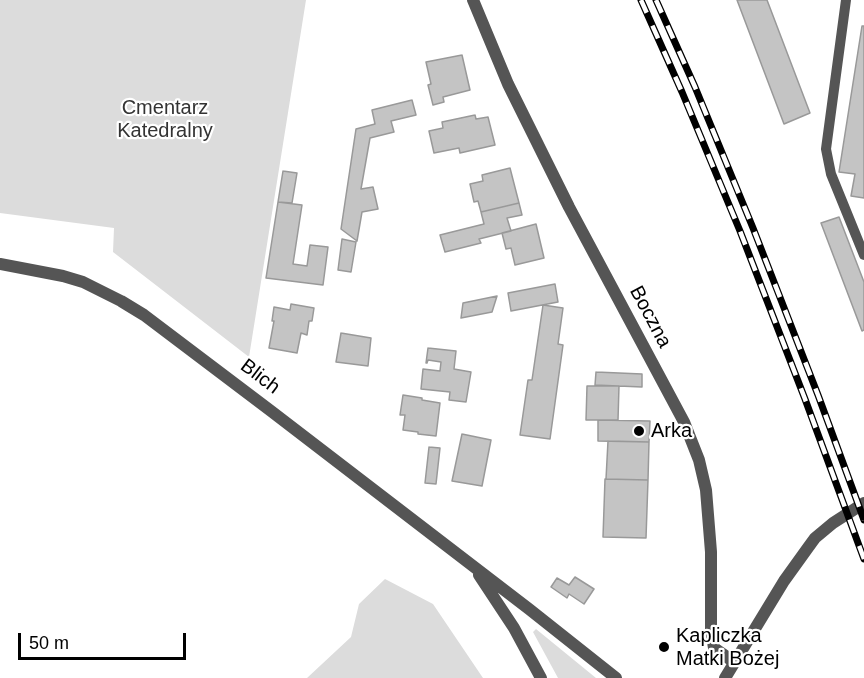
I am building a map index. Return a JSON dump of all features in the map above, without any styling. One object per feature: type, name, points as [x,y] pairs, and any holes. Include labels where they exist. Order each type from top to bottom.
[{"type":"street","name":"Boczna","points":[[473,0],[508,84],[564,196],[684,422],[699,460],[706,490],[711,552],[711,630],[714,648],[734,662]]},
{"type":"street","name":"Blich","points":[[0,264],[83,282],[144,315],[616,678]]},
{"type":"street","points":[[725,678],[784,581],[811,543],[833,523],[864,503]]},
{"type":"street","name":"Blich","points":[[473,567],[514,628],[541,678]]},
{"type":"street","points":[[514,628],[516,619],[529,609]]},
{"type":"lane","points":[[846,0],[826,149],[831,174],[864,255]]},
{"type":"green space","name":"Cmentarz Katedralny","points":[[0,0],[306,0],[249,357],[113,252],[114,228],[0,213]]},
{"type":"green space","points":[[385,579],[433,604],[483,678],[307,678],[351,637],[359,604]]},
{"type":"green space","points":[[536,629],[596,678],[558,678],[533,632]]},
{"type":"building","points":[[737,0],[767,0],[810,113],[784,124]]},
{"type":"building","points":[[862,26],[864,26],[864,198],[851,196],[855,174],[839,172]]},
{"type":"building","points":[[462,55],[470,90],[443,97],[444,102],[433,105],[426,62]]},
{"type":"building","points":[[412,100],[416,115],[391,121],[394,132],[370,138],[361,189],[373,187],[378,209],[362,212],[357,241],[341,229],[356,129],[375,124],[372,110]]},
{"type":"building","points":[[475,115],[476,119],[488,117],[495,145],[460,153],[459,148],[434,153],[429,131],[443,128],[442,122]]},
{"type":"building","points":[[510,168],[519,203],[481,212],[478,201],[474,202],[470,184],[483,181],[482,175]]},
{"type":"building","points":[[283,171],[297,173],[292,203],[278,202]]},
{"type":"building","points":[[278,202],[302,205],[293,264],[307,266],[310,245],[328,247],[323,285],[266,278]]},
{"type":"building","points":[[519,203],[522,215],[507,218],[511,231],[479,239],[481,243],[445,252],[440,235],[484,224],[481,212]]},
{"type":"building","points":[[839,217],[864,282],[864,330],[862,331],[821,223]]},
{"type":"building","points":[[536,224],[544,258],[515,265],[511,248],[506,249],[502,233]]},
{"type":"building","points":[[342,239],[356,242],[351,272],[338,270]]},
{"type":"building","points":[[555,284],[558,302],[511,311],[508,293]]},
{"type":"building","points":[[497,296],[492,312],[461,318],[463,303]]},
{"type":"building","points":[[291,304],[314,308],[307,335],[301,333],[297,353],[269,348],[274,307],[290,310]]},
{"type":"building","points":[[543,305],[563,308],[558,344],[563,345],[550,439],[520,435],[528,380],[532,380]]},
{"type":"building","points":[[341,333],[371,338],[368,366],[336,362]]},
{"type":"building","points":[[428,348],[456,351],[454,369],[471,372],[466,402],[449,400],[450,392],[421,389],[423,369],[440,371],[441,362],[428,360],[426,363]]},
{"type":"building","points":[[596,372],[642,374],[642,387],[595,385]]},
{"type":"building","points":[[587,386],[619,386],[618,420],[586,420]]},
{"type":"building","points":[[403,395],[440,403],[436,436],[403,430],[405,415],[400,415]]},
{"type":"building","points":[[598,420],[650,421],[649,442],[598,441]]},
{"type":"building","points":[[462,434],[491,440],[482,486],[452,481]]},
{"type":"building","points":[[608,441],[649,442],[648,480],[606,479]]},
{"type":"building","points":[[429,447],[440,448],[436,484],[425,483]]},
{"type":"building","points":[[605,479],[648,480],[646,538],[603,537]]},
{"type":"building","points":[[575,577],[594,589],[584,604],[569,594],[567,598],[551,587],[557,578],[569,585]]},
{"type":"railway","points":[[641,0],[740,231],[864,559]]},
{"type":"railway","points":[[656,0],[695,87],[753,228],[864,520]]},
{"type":"place","name":"Arka","points":[[639,431]]},
{"type":"place","name":"Kapliczka Matki Bożej","points":[[664,647]]}]
